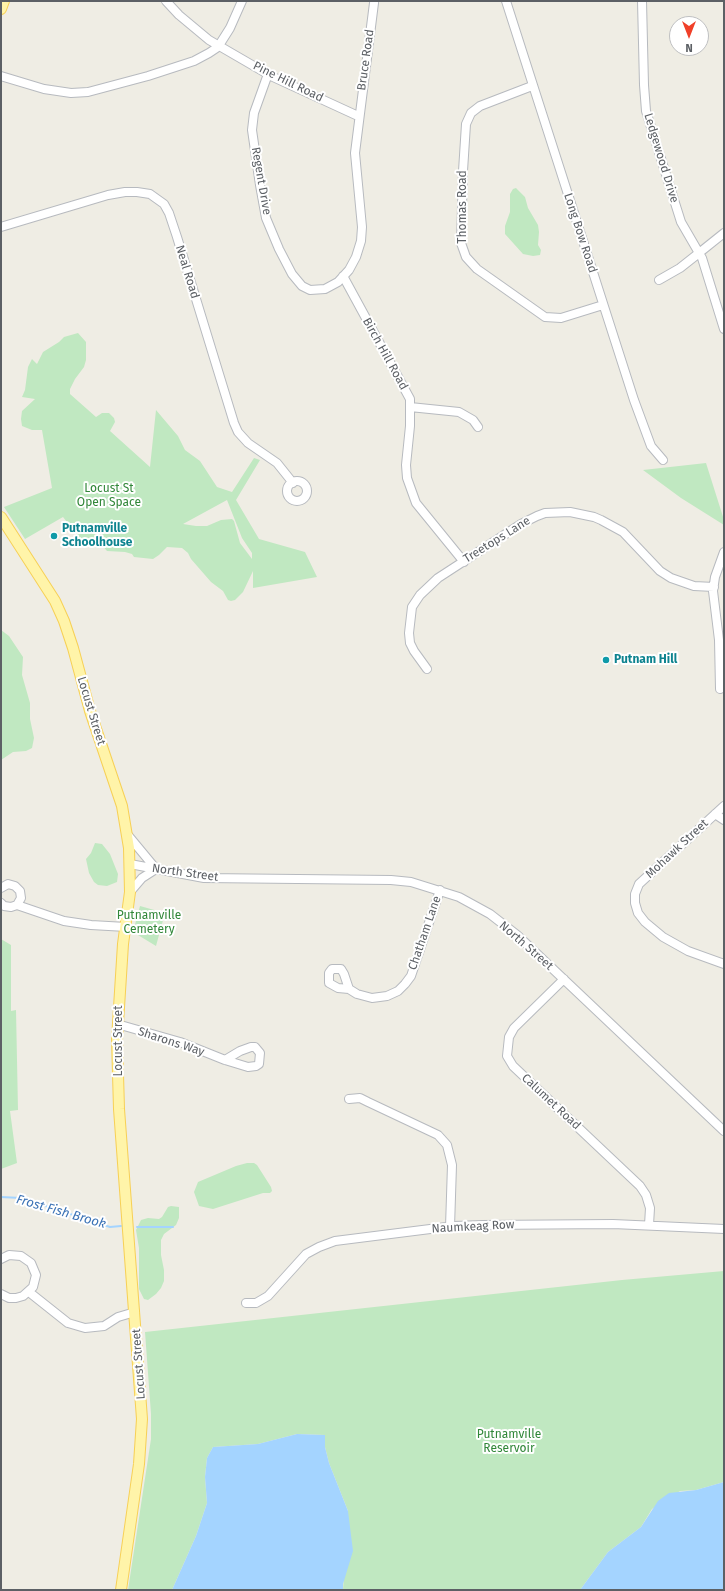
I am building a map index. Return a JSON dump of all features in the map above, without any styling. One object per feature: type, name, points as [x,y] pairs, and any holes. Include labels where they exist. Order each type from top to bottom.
[{"type":"main road","points":[[1,9],[4,1]]},
{"type":"main road","name":"Locust Street","points":[[1,517],[56,601],[64,620],[90,711],[122,806],[127,834],[130,864],[130,892],[118,1024],[119,1109],[142,1404],[142,1437],[121,1590]]},
{"type":"street","name":"Pine Hill Road","points":[[166,1],[179,15],[209,40],[219,46],[268,74],[358,116]]},
{"type":"street","points":[[1,76],[58,92],[71,93],[88,92],[176,68],[210,53],[219,46],[230,28],[242,1]]},
{"type":"street","name":"Long Bow Road","points":[[506,1],[532,86],[634,400],[651,446],[663,460]]},
{"type":"street","name":"Ledgewood Drive","points":[[642,1],[646,111],[681,222],[702,258],[724,329]]},
{"type":"street","name":"Bruce Road","points":[[358,116],[374,3]]},
{"type":"street","name":"Regent Drive","points":[[268,74],[254,113],[252,130],[266,218],[279,249],[292,274],[302,286],[310,290],[325,289],[338,282],[349,270],[356,257],[361,241],[362,227],[354,153],[358,116]]},
{"type":"street","name":"Thomas Road","points":[[532,86],[480,106],[471,113],[466,124],[461,243],[466,257],[477,269],[544,317],[561,318],[603,305]]},
{"type":"street","name":"Neal Road","points":[[1,227],[119,193],[137,192],[150,194],[160,201],[169,213],[236,428],[248,443],[277,463],[292,483]]},
{"type":"street","points":[[659,280],[680,268],[724,233]]},
{"type":"street","name":"Birch Hill Road","points":[[343,276],[410,399],[409,442],[406,465],[407,478],[416,504],[464,562]]},
{"type":"street","points":[[410,407],[459,412],[473,420],[478,427]]},
{"type":"street","name":"Treetops Lane","points":[[427,669],[410,643],[409,633],[412,607],[420,595],[430,584],[537,516],[553,512],[570,512],[594,517],[623,532],[660,571],[671,578],[694,586],[714,587]]},
{"type":"street","points":[[720,690],[719,640],[714,606],[714,587],[715,577],[724,552]]},
{"type":"street","name":"Mohawk Street","points":[[724,806],[639,884],[635,894],[635,903],[638,913],[645,922],[688,952],[724,964]]},
{"type":"street","points":[[715,814],[724,820]]},
{"type":"street","points":[[127,834],[156,869],[142,878],[130,892]]},
{"type":"street","name":"North Street","points":[[130,864],[204,878],[391,880],[411,882],[459,897],[490,914],[517,935],[724,1131]]},
{"type":"street","points":[[1,888],[8,884],[15,886],[20,891],[21,898],[17,905]]},
{"type":"street","name":"Chatham Lane","points":[[349,989],[357,994],[372,998],[379,998],[398,991],[405,984],[411,976],[440,890]]},
{"type":"street","points":[[1,903],[4,906],[11,907],[17,905],[64,921],[91,925],[126,927]]},
{"type":"street","name":"Calumet Road","points":[[564,979],[514,1028],[509,1037],[507,1056],[513,1066],[640,1186],[646,1196],[650,1208],[649,1225]]},
{"type":"street","name":"Sharons Way","points":[[118,1024],[180,1042],[225,1060]]},
{"type":"street","points":[[349,1099],[360,1098],[438,1135],[447,1145],[452,1165],[450,1227]]},
{"type":"street","name":"Naumkeag Row","points":[[246,1303],[256,1303],[268,1296],[306,1254],[335,1241],[450,1227],[613,1224],[724,1229]]},
{"type":"street","points":[[1,1259],[15,1254],[27,1259],[31,1263],[36,1275],[35,1281],[29,1292],[23,1296],[8,1298],[1,1294]]},
{"type":"street","points":[[29,1292],[68,1323],[85,1328],[104,1326],[118,1317],[135,1312]]},
{"type":"green space","points":[[516,188],[525,197],[528,208],[538,225],[538,245],[541,250],[540,255],[533,256],[523,254],[505,234],[505,226],[510,212],[510,194],[513,189]]},
{"type":"green space","name":"Locust St Open Space","points":[[78,333],[86,342],[86,360],[84,367],[75,379],[70,389],[70,394],[96,417],[102,413],[109,413],[114,418],[115,422],[110,431],[150,467],[156,410],[178,436],[185,450],[200,461],[217,487],[232,492],[254,458],[260,460],[236,500],[259,539],[305,552],[317,577],[253,588],[253,571],[243,592],[235,600],[231,601],[228,600],[223,591],[211,582],[191,559],[188,553],[182,548],[167,547],[153,559],[134,557],[132,554],[125,552],[107,551],[102,545],[85,545],[63,517],[25,539],[4,507],[52,488],[42,430],[32,430],[22,426],[22,411],[35,399],[22,397],[25,390],[28,367],[32,359],[37,364],[43,352],[64,337]],"holes":[[[227,500],[242,538],[252,553],[252,559],[240,543],[234,521],[232,519],[221,520],[207,526],[183,524]]]},
{"type":"green space","points":[[706,463],[724,520],[724,525],[681,498],[643,470]]},
{"type":"green space","points":[[1,630],[9,636],[23,657],[22,675],[30,703],[30,719],[34,738],[32,748],[26,751],[13,752],[1,760]]},
{"type":"green space","points":[[95,843],[102,844],[110,854],[118,874],[117,882],[107,886],[98,885],[94,882],[89,873],[86,859],[91,853]]},
{"type":"green space","name":"Putnamville Cemetery","points":[[140,906],[165,913],[156,946],[133,932]]},
{"type":"green space","points":[[1,939],[11,945],[11,1011],[16,1010],[18,1110],[10,1111],[17,1163],[1,1169]]},
{"type":"green space","points":[[247,1163],[254,1163],[257,1165],[271,1187],[272,1191],[270,1193],[263,1193],[213,1209],[199,1206],[194,1192],[198,1182]]},
{"type":"green space","points":[[168,1207],[179,1207],[179,1218],[176,1225],[164,1234],[161,1240],[164,1281],[156,1294],[148,1300],[144,1299],[139,1289],[139,1248],[136,1230],[141,1220],[148,1218],[159,1219]]},
{"type":"green space","name":"Putnamville Reservoir","points":[[724,1271],[724,1482],[696,1490],[680,1491],[652,1509],[641,1527],[608,1552],[580,1590],[343,1590],[348,1511],[329,1463],[325,1447],[325,1435],[297,1434],[258,1444],[213,1447],[207,1458],[205,1477],[207,1503],[196,1536],[172,1590],[128,1590],[151,1439],[151,1414],[145,1332],[622,1280]]},
{"type":"water","points":[[297,1434],[325,1435],[325,1447],[329,1463],[348,1511],[353,1551],[343,1584],[343,1590],[172,1590],[196,1536],[207,1503],[205,1477],[207,1458],[213,1447],[258,1444]]},
{"type":"water","points":[[724,1482],[724,1590],[580,1590],[608,1552],[641,1527],[658,1501],[669,1493],[696,1490]]},
{"type":"waterway","name":"Frost Fish Brook","points":[[1,1197],[21,1198],[110,1227],[121,1226]]},
{"type":"waterway","name":"Frost Fish Brook","points":[[137,1227],[173,1227]]},
{"type":"place","name":"Putnamville Schoolhouse","points":[[54,536]]},
{"type":"place","name":"Putnam Hill","points":[[606,660]]}]
